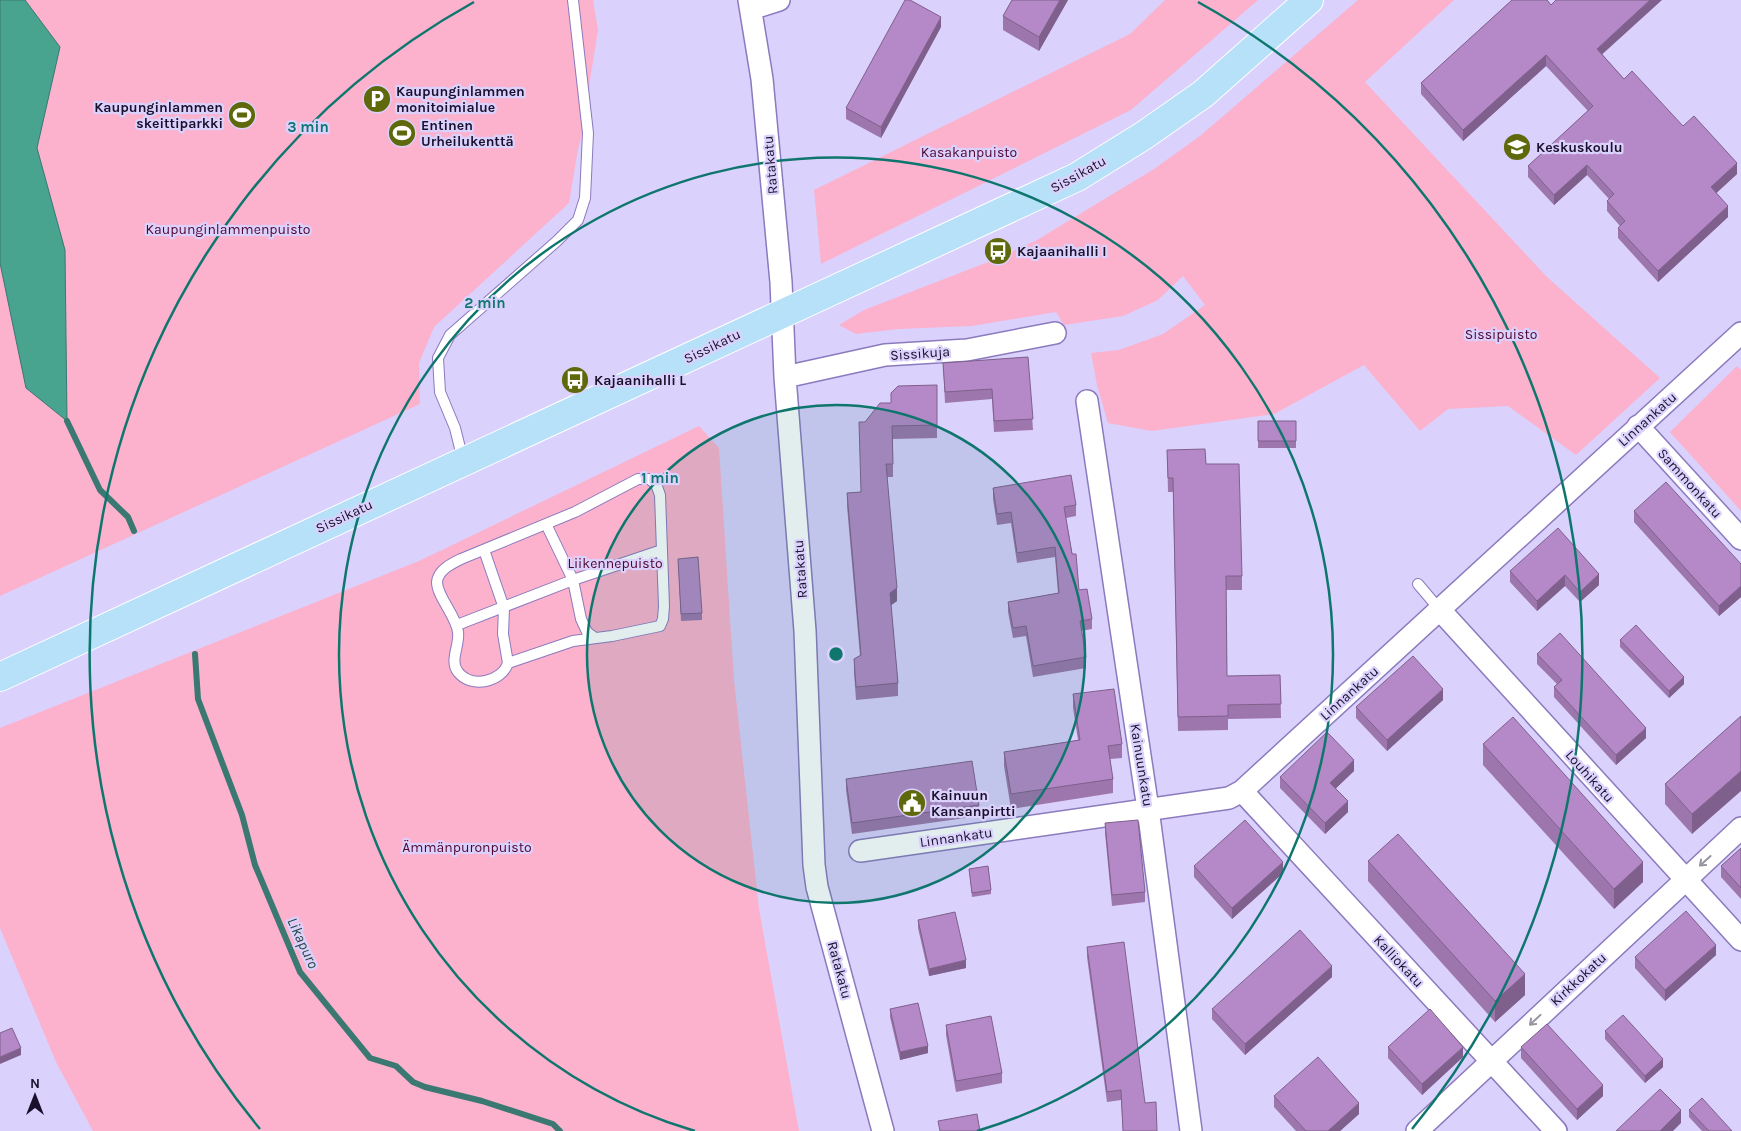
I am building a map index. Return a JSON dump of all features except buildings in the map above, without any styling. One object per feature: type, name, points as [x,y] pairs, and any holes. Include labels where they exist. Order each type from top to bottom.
[{"type":"main road","name":"Sissikatu","points":[[0,677],[463,460],[782,315],[1077,177],[1143,136],[1202,94],[1309,0]]},
{"type":"street","points":[[750,4],[779,0]]},
{"type":"street","name":"Ratakatu","points":[[750,4],[762,89],[782,315],[785,377],[805,631],[814,865],[818,887],[883,1131]]},
{"type":"street","name":"Sissikuja","points":[[785,377],[885,355],[967,350],[1055,333]]},
{"type":"street","name":"Linnankatu","points":[[860,851],[1229,798],[1242,791],[1741,333]]},
{"type":"street","name":"Kainuunkatu","points":[[1086,401],[1148,809],[1190,1131]]},
{"type":"street","name":"Sammonkatu","points":[[1638,426],[1741,539]]},
{"type":"street","name":"Louhikatu","points":[[1440,610],[1684,880],[1741,940]]},
{"type":"street","name":"Kalliokatu","points":[[1242,791],[1556,1131]]},
{"type":"street","name":"Kirkkokatu","points":[[1417,1131],[1741,828]]},
{"type":"lane","points":[[463,460],[455,428],[440,392],[438,358],[450,335],[557,241],[578,220],[585,198],[588,133],[573,0]]},
{"type":"lane","points":[[484,550],[504,608],[503,634],[508,663],[503,674],[487,682],[467,680],[453,665],[458,642],[457,625],[439,590],[437,583],[439,575],[446,568],[461,559],[546,524],[638,479],[649,479],[656,484],[660,495],[664,606],[663,619],[660,626],[573,641],[508,663]]},
{"type":"lane","points":[[546,524],[573,580],[581,619],[587,632],[595,638]]},
{"type":"lane","points":[[457,625],[573,580],[662,550]]},
{"type":"lane","points":[[1418,584],[1440,610]]},
{"type":"green space","name":"Kaupunginlammenpuisto","points":[[0,0],[593,0],[598,30],[590,80],[587,115],[578,149],[569,203],[434,327],[419,363],[420,404],[0,596]]},
{"type":"green space","name":"Kasakanpuisto","points":[[1165,0],[1258,0],[1131,110],[821,264],[814,190],[1130,34]]},
{"type":"green space","name":"Sissipuisto","points":[[1358,0],[1454,0],[1365,82],[1547,277],[1660,378],[1576,455],[1508,406],[1448,409],[1420,431],[1364,365],[1274,414],[1152,431],[1108,423],[1097,385],[1091,353],[1119,350],[1163,334],[1205,305],[1183,276],[1158,300],[1123,316],[1064,325],[1056,312],[972,326],[898,329],[856,334],[839,325],[864,310],[996,259],[1037,240],[1154,169],[1200,136]]},
{"type":"green space","points":[[1737,366],[1741,370],[1741,511],[1670,432]]},
{"type":"green space","name":"Ämmänpuronpuisto","points":[[699,426],[719,448],[734,680],[759,909],[799,1131],[93,1131],[56,1062],[0,928],[0,728],[419,561]]},
{"type":"shaded area","points":[[0,0],[25,0],[60,47],[37,148],[65,250],[67,421],[26,388],[0,263]]},
{"type":"waterway","points":[[67,421],[100,490],[128,517],[134,531]]},
{"type":"waterway","name":"Likapuro","points":[[195,654],[198,699],[242,815],[255,865],[300,972],[370,1058],[396,1066],[413,1082],[425,1087],[482,1101],[553,1124],[560,1131]]},
{"type":"place","name":"Kaupunginlammen monitoimialue","points":[[377,99]]},
{"type":"place","name":"Kaupunginlammen skeittiparkki","points":[[242,115]]},
{"type":"place","name":"Entinen Urheilukenttä","points":[[402,133]]},
{"type":"place","name":"Keskuskoulu","points":[[1517,147]]},
{"type":"place","name":"Kajaanihalli I","points":[[998,251]]},
{"type":"place","name":"Kajaanihalli L","points":[[575,380]]},
{"type":"place","name":"Kainuun Kansanpirtti","points":[[912,803]]},
{"type":"park label","name":"Liikennepuisto","points":[[615,563]]}]
